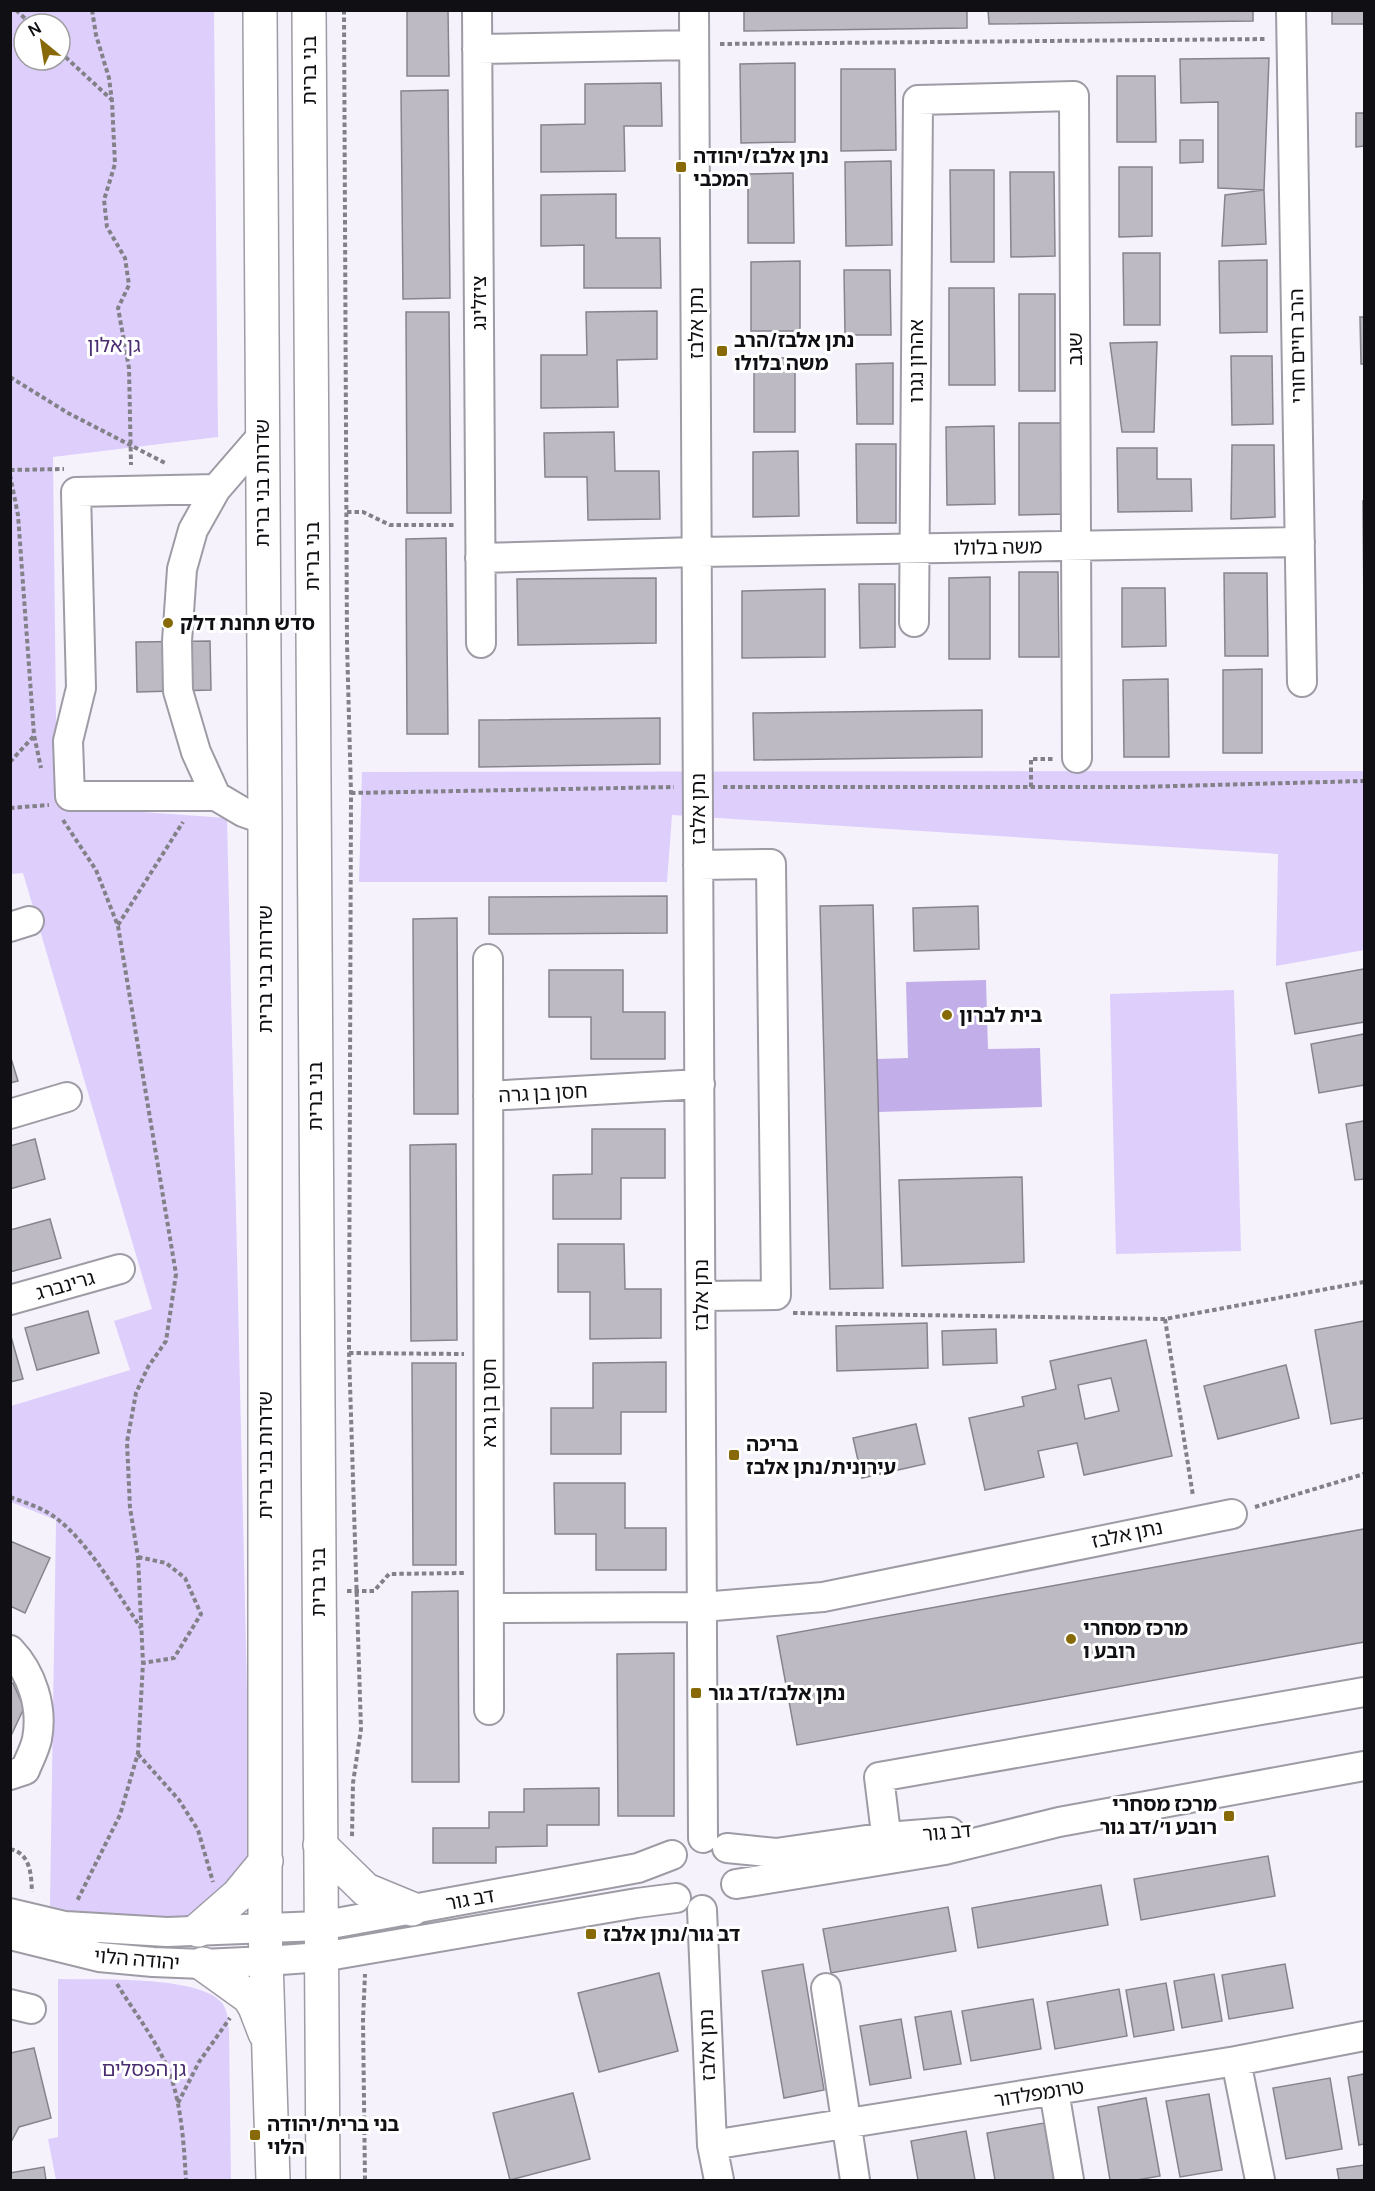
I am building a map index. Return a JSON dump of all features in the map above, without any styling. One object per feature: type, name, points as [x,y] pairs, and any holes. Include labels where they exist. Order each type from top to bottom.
[{"type":"main road","name":"שדרות בני ברית","points":[[260,10],[265,820],[265,1927]]},
{"type":"main road","name":"בני ברית","points":[[309,10],[336,1843],[321,1941],[323,2181]]},
{"type":"main road","points":[[336,1843],[366,1890],[412,1909]]},
{"type":"main road","points":[[198,1930],[228,1905],[266,1861]]},
{"type":"main road","points":[[265,1927],[273,2181]]},
{"type":"main road","points":[[202,1964],[249,1997],[269,2045]]},
{"type":"street","name":"ציזלינג","points":[[477,10],[481,643]]},
{"type":"street","name":"נתן אלבז","points":[[694,10],[702,1607],[715,1843]]},
{"type":"street","name":"הרב חיים חורי","points":[[1291,10],[1302,682]]},
{"type":"street","points":[[477,49],[694,45]]},
{"type":"street","name":"שגב","points":[[918,100],[1074,96],[1077,758]]},
{"type":"street","name":"אהרון נגרו","points":[[914,622],[918,100]]},
{"type":"street","points":[[208,796],[178,691],[177,642],[183,569],[193,530],[216,489],[261,436]]},
{"type":"street","points":[[216,489],[76,492],[81,688],[55,798],[208,796],[265,820]]},
{"type":"street","name":"משה בלולו","points":[[697,552],[1300,542]]},
{"type":"street","points":[[480,558],[697,552]]},
{"type":"street","points":[[698,865],[771,864],[776,1295],[701,1296]]},
{"type":"street","name":"חסן בן גרה","points":[[488,959],[488,1096],[699,1084]]},
{"type":"street","name":"חסן בן גרא","points":[[488,1096],[489,1710]]},
{"type":"street","points":[[10,1114],[67,1097]]},
{"type":"street","name":"גרינברג","points":[[10,1300],[120,1269]]},
{"type":"street","name":"נתן אלבז","points":[[489,1608],[702,1607],[823,1597],[1232,1514]]},
{"type":"street","points":[[10,1650],[22,1662],[32,1685],[38,1714],[37,1740],[25,1770],[10,1775]]},
{"type":"street","points":[[888,1848],[879,1777],[1365,1692]]},
{"type":"street","name":"דב גור","points":[[736,1884],[888,1848],[1059,1822],[1365,1766]]},
{"type":"street","points":[[686,1843],[715,1843],[732,1854],[738,1869],[736,1884],[726,1901],[715,1907],[689,1904],[668,1885],[669,1862],[672,1855],[686,1843]]},
{"type":"street","name":"דב גור","points":[[715,1843],[776,1853],[888,1848]]},
{"type":"street","name":"דב גור","points":[[267,1961],[412,1909],[639,1868],[672,1855]]},
{"type":"street","name":"דב גור","points":[[265,1927],[321,1941],[367,1949],[637,1903],[689,1904]]},
{"type":"street","name":"נתן אלבז","points":[[689,1904],[712,2145],[719,2181]]},
{"type":"street","name":"יהודה הלוי","points":[[16,1922],[167,1932],[265,1927]]},
{"type":"street","name":"יהודה הלוי","points":[[16,1922],[99,1957],[202,1964],[267,1961]]},
{"type":"street","points":[[826,1988],[855,2181]]},
{"type":"street","name":"טרומפלדור","points":[[712,2145],[1236,2061],[1365,2036]]},
{"type":"street","points":[[1236,2061],[1260,2181]]},
{"type":"street","points":[[1054,2091],[1069,2181]]},
{"type":"path","points":[[92,10],[96,35],[109,78],[112,101],[115,164],[104,200],[107,227],[125,258],[129,285],[118,308],[129,368],[132,491]]},
{"type":"path","points":[[336,1843],[353,1783],[362,1729],[349,1353],[351,793],[347,643],[344,10]]},
{"type":"path","points":[[694,45],[1292,39]]},
{"type":"path","points":[[72,63],[112,101]]},
{"type":"path","points":[[10,376],[68,413],[174,467]]},
{"type":"path","points":[[10,470],[64,469],[76,492]]},
{"type":"path","points":[[10,475],[18,515],[34,735],[42,770]]},
{"type":"path","points":[[346,512],[363,512],[390,525],[480,525]]},
{"type":"path","points":[[10,762],[34,735]]},
{"type":"path","points":[[1030,787],[1031,759],[1077,758]]},
{"type":"path","points":[[351,793],[698,787],[1137,787],[1365,781]]},
{"type":"path","points":[[118,926],[208,796]]},
{"type":"path","points":[[10,808],[55,798],[69,828],[96,870],[118,926],[176,1274],[166,1341],[148,1367],[136,1393],[127,1442],[130,1508],[138,1557],[143,1662],[138,1753],[120,1815],[65,1926]]},
{"type":"path","points":[[782,1313],[1165,1319],[1365,1282]]},
{"type":"path","points":[[1165,1319],[1197,1520]]},
{"type":"path","points":[[349,1353],[489,1354]]},
{"type":"path","points":[[1232,1514],[1365,1474]]},
{"type":"path","points":[[10,1497],[44,1511],[66,1527],[97,1563],[141,1629]]},
{"type":"path","points":[[138,1557],[166,1563],[185,1578],[201,1614],[174,1658],[143,1662]]},
{"type":"path","points":[[357,1591],[374,1591],[389,1574],[489,1572]]},
{"type":"path","points":[[138,1753],[179,1800],[198,1830],[215,1886],[228,1905]]},
{"type":"path","points":[[10,1849],[19,1851],[27,1861],[32,1894],[16,1922]]},
{"type":"path","points":[[365,2181],[363,2020],[367,1949]]},
{"type":"path","points":[[99,1957],[161,2056],[172,2079],[178,2104],[186,2181]]},
{"type":"path","points":[[178,2104],[199,2062],[224,2025],[249,1997]]},
{"type":"green space","name":"גן אלון","points":[[11,11],[214,11],[218,437],[53,457],[57,806],[227,818],[251,1868],[213,1906],[180,1923],[101,1918],[50,1906],[56,1520],[11,1502],[11,1406],[130,1370],[114,1321],[152,1309],[23,873],[11,874]]},
{"type":"green space","points":[[1364,771],[1364,950],[1276,966],[1278,854],[672,815],[667,882],[359,882],[362,772]]},
{"type":"green space","points":[[1234,990],[1241,1251],[1116,1254],[1110,994]]},
{"type":"green space","name":"גן הפסלים","points":[[58,1979],[170,1983],[210,1994],[222,2003],[227,2013],[229,2030],[231,2180],[56,2180],[48,2139],[58,2137]]},
{"type":"shaded area","name":"בית לברון","points":[[986,980],[988,1049],[1040,1048],[1042,1107],[878,1112],[877,1059],[908,1058],[906,982]]},
{"type":"building","points":[[407,10],[448,10],[449,76],[407,76]]},
{"type":"building","points":[[744,10],[967,10],[967,28],[744,31]]},
{"type":"building","points":[[988,10],[1253,10],[1253,21],[989,24]]},
{"type":"building","points":[[1332,10],[1364,10],[1364,24],[1332,24]]},
{"type":"building","points":[[1269,58],[1264,190],[1218,188],[1218,102],[1181,103],[1180,59]]},
{"type":"building","points":[[795,63],[795,142],[741,143],[740,64]]},
{"type":"building","points":[[841,69],[895,69],[896,150],[841,151]]},
{"type":"building","points":[[1117,76],[1155,76],[1156,142],[1117,142]]},
{"type":"building","points":[[661,83],[662,126],[624,126],[625,171],[541,172],[541,125],[585,124],[585,84]]},
{"type":"building","points":[[448,90],[450,298],[403,299],[401,91]]},
{"type":"building","points":[[1356,113],[1364,113],[1364,146],[1356,147]]},
{"type":"building","points":[[1180,140],[1203,140],[1203,162],[1180,163]]},
{"type":"building","points":[[891,161],[892,245],[846,246],[845,162]]},
{"type":"building","points":[[1119,167],[1152,167],[1152,236],[1119,237]]},
{"type":"building","points":[[950,170],[994,170],[994,262],[951,262]]},
{"type":"building","points":[[1010,172],[1054,172],[1055,256],[1011,257]]},
{"type":"building","points":[[793,173],[794,243],[748,243],[748,174]]},
{"type":"building","points":[[1264,190],[1266,244],[1222,246],[1225,195]]},
{"type":"building","points":[[616,194],[616,238],[660,238],[661,288],[584,288],[584,245],[541,246],[541,195]]},
{"type":"building","points":[[1123,253],[1160,253],[1160,325],[1124,325]]},
{"type":"building","points":[[1267,260],[1267,332],[1220,333],[1219,261]]},
{"type":"building","points":[[800,261],[800,331],[751,331],[751,262]]},
{"type":"building","points":[[844,270],[890,270],[891,335],[845,335]]},
{"type":"building","points":[[949,288],[994,288],[995,385],[949,385]]},
{"type":"building","points":[[1019,294],[1055,294],[1055,391],[1019,391]]},
{"type":"building","points":[[657,311],[657,359],[617,360],[618,407],[541,408],[541,355],[587,355],[586,312]]},
{"type":"building","points":[[406,312],[449,312],[451,513],[407,513]]},
{"type":"building","points":[[1360,317],[1364,317],[1364,364],[1361,364]]},
{"type":"building","points":[[1157,342],[1154,432],[1122,432],[1110,343]]},
{"type":"building","points":[[1231,356],[1272,356],[1273,424],[1232,425]]},
{"type":"building","points":[[754,358],[795,358],[795,432],[754,432]]},
{"type":"building","points":[[893,363],[893,424],[857,424],[856,364]]},
{"type":"building","points":[[1019,423],[1065,423],[1066,514],[1019,515]]},
{"type":"building","points":[[994,426],[995,504],[947,505],[946,427]]},
{"type":"building","points":[[614,432],[615,471],[659,471],[660,519],[588,520],[587,477],[545,477],[544,433]]},
{"type":"building","points":[[856,444],[896,444],[896,523],[857,523]]},
{"type":"building","points":[[1232,445],[1274,445],[1275,517],[1231,519]]},
{"type":"building","points":[[1117,448],[1157,448],[1157,479],[1191,479],[1192,511],[1118,512]]},
{"type":"building","points":[[798,451],[799,516],[753,517],[753,452]]},
{"type":"building","points":[[1363,501],[1364,501],[1364,612]]},
{"type":"building","points":[[446,538],[448,734],[407,734],[406,539]]},
{"type":"building","points":[[1019,572],[1058,572],[1059,657],[1019,657]]},
{"type":"building","points":[[1224,573],[1267,573],[1268,656],[1225,656]]},
{"type":"building","points":[[990,577],[990,659],[949,659],[949,578]]},
{"type":"building","points":[[656,578],[656,643],[518,645],[517,579]]},
{"type":"building","points":[[859,584],[895,584],[895,647],[860,648]]},
{"type":"building","points":[[1122,588],[1165,588],[1166,646],[1122,647]]},
{"type":"building","points":[[825,589],[825,657],[742,658],[742,591]]},
{"type":"building","points":[[210,641],[211,690],[137,692],[136,642]]},
{"type":"building","points":[[1262,669],[1262,753],[1223,753],[1223,670]]},
{"type":"building","points":[[1168,679],[1169,757],[1124,757],[1123,680]]},
{"type":"building","points":[[982,710],[982,757],[754,760],[753,713]]},
{"type":"building","points":[[660,718],[660,764],[479,767],[479,720]]},
{"type":"building","points":[[667,896],[667,933],[489,934],[489,897]]},
{"type":"building","points":[[873,905],[883,1288],[830,1289],[820,906]]},
{"type":"building","points":[[978,906],[979,949],[914,951],[913,908]]},
{"type":"building","points":[[457,918],[458,1114],[414,1114],[413,919]]},
{"type":"building","points":[[1364,969],[1364,1022],[1295,1034],[1286,983]]},
{"type":"building","points":[[549,970],[623,970],[623,1012],[665,1012],[665,1059],[591,1059],[591,1017],[549,1017]]},
{"type":"building","points":[[1364,1034],[1364,1085],[1319,1093],[1311,1044]]},
{"type":"building","points":[[10,1055],[18,1081],[10,1083]]},
{"type":"building","points":[[1364,1121],[1364,1179],[1355,1180],[1346,1124]]},
{"type":"building","points":[[592,1129],[665,1129],[665,1178],[621,1178],[621,1219],[553,1219],[553,1175],[592,1174]]},
{"type":"building","points":[[35,1139],[45,1179],[10,1189],[10,1146]]},
{"type":"building","points":[[456,1144],[457,1340],[411,1341],[410,1145]]},
{"type":"building","points":[[1022,1177],[1024,1262],[902,1266],[899,1180]]},
{"type":"building","points":[[50,1219],[61,1258],[10,1272],[10,1230]]},
{"type":"building","points":[[558,1244],[624,1244],[625,1289],[661,1289],[661,1338],[590,1339],[590,1292],[558,1292]]},
{"type":"building","points":[[88,1311],[99,1353],[37,1370],[25,1328]]},
{"type":"building","points":[[1364,1321],[1364,1418],[1331,1424],[1315,1330]]},
{"type":"building","points":[[927,1323],[928,1368],[837,1371],[836,1326]]},
{"type":"building","points":[[996,1329],[997,1363],[943,1365],[942,1331]]},
{"type":"building","points":[[10,1333],[23,1379],[10,1382]]},
{"type":"building","points":[[1146,1340],[1172,1456],[1084,1475],[1077,1443],[1038,1451],[1044,1477],[985,1490],[969,1418],[1024,1406],[1022,1397],[1056,1389],[1050,1361]],"holes":[[[1111,1378],[1119,1411],[1085,1419],[1078,1385]]]},
{"type":"building","points":[[666,1362],[666,1412],[621,1412],[621,1454],[551,1454],[551,1408],[593,1408],[593,1363]]},
{"type":"building","points":[[412,1363],[456,1363],[456,1565],[413,1565]]},
{"type":"building","points":[[1286,1365],[1299,1418],[1218,1439],[1204,1386]]},
{"type":"building","points":[[916,1424],[925,1464],[862,1478],[853,1438]]},
{"type":"building","points":[[554,1483],[625,1483],[625,1528],[666,1528],[666,1570],[596,1570],[596,1534],[555,1534]]},
{"type":"building","name":"מרכז מסחרי רובע ו","points":[[1364,1529],[1364,1642],[797,1745],[777,1636]]},
{"type":"building","points":[[10,1541],[50,1558],[25,1613],[10,1606]]},
{"type":"building","points":[[458,1591],[459,1782],[412,1782],[412,1592]]},
{"type":"building","points":[[674,1653],[674,1816],[618,1816],[617,1654]]},
{"type":"building","points":[[13,1683],[24,1708],[10,1738],[10,1684]]},
{"type":"building","points":[[599,1788],[599,1825],[547,1825],[547,1846],[496,1847],[496,1863],[433,1863],[433,1828],[489,1828],[489,1812],[524,1812],[524,1789]]},
{"type":"building","points":[[1268,1856],[1275,1896],[1141,1920],[1134,1879]]},
{"type":"building","points":[[1101,1885],[1108,1925],[978,1948],[972,1908]]},
{"type":"building","points":[[948,1907],[956,1951],[831,1973],[823,1929]]},
{"type":"building","points":[[803,1964],[824,2090],[784,2098],[762,1971]]},
{"type":"building","points":[[1285,1964],[1293,2008],[1229,2019],[1222,1975]]},
{"type":"building","points":[[659,1973],[678,2051],[599,2072],[578,1993]]},
{"type":"building","points":[[1214,1974],[1222,2021],[1182,2028],[1174,1981]]},
{"type":"building","points":[[1166,1983],[1174,2030],[1134,2037],[1126,1990]]},
{"type":"building","points":[[1119,1989],[1127,2036],[1055,2049],[1047,2002]]},
{"type":"building","points":[[1033,1999],[1041,2049],[971,2061],[962,2011]]},
{"type":"building","points":[[951,2011],[961,2064],[924,2070],[915,2017]]},
{"type":"building","points":[[901,2019],[911,2078],[870,2085],[860,2026]]},
{"type":"building","points":[[34,2048],[51,2118],[19,2127],[10,2144],[10,2053]]},
{"type":"building","points":[[1364,2074],[1364,2144],[1359,2145],[1348,2077]]},
{"type":"building","points":[[1330,2078],[1342,2149],[1286,2159],[1273,2088]]},
{"type":"building","points":[[573,2093],[590,2159],[510,2180],[493,2113]]},
{"type":"building","points":[[1209,2094],[1222,2170],[1180,2177],[1166,2101]]},
{"type":"building","points":[[1146,2098],[1160,2176],[1137,2180],[1110,2180],[1098,2107]]},
{"type":"building","points":[[1044,2123],[1054,2180],[995,2180],[987,2133]]},
{"type":"building","points":[[966,2131],[975,2180],[918,2180],[911,2141]]},
{"type":"building","points":[[1364,2165],[1364,2180],[1339,2180],[1337,2169]]},
{"type":"building","points":[[44,2167],[46,2180],[10,2180],[10,2173]]},
{"type":"place","name":"נתן אלבז/יהודה המכבי","points":[[681,167]]},
{"type":"place","name":"נתן אלבז/הרב משה בלולו","points":[[722,351]]},
{"type":"place","name":"סדש תחנת דלק","points":[[168,623]]},
{"type":"place","name":"בית לברון","points":[[947,1015]]},
{"type":"place","name":"בריכה עירונית/נתן אלבז","points":[[734,1455]]},
{"type":"place","name":"מרכז מסחרי רובע ו","points":[[1071,1639]]},
{"type":"place","name":"נתן אלבז/דב גור","points":[[696,1693]]},
{"type":"place","name":"מרכז מסחרי רובע ו׳/דב גור","points":[[1229,1816]]},
{"type":"place","name":"דב גור/נתן אלבז","points":[[591,1934]]},
{"type":"place","name":"בני ברית/יהודה הלוי","points":[[255,2135]]}]
